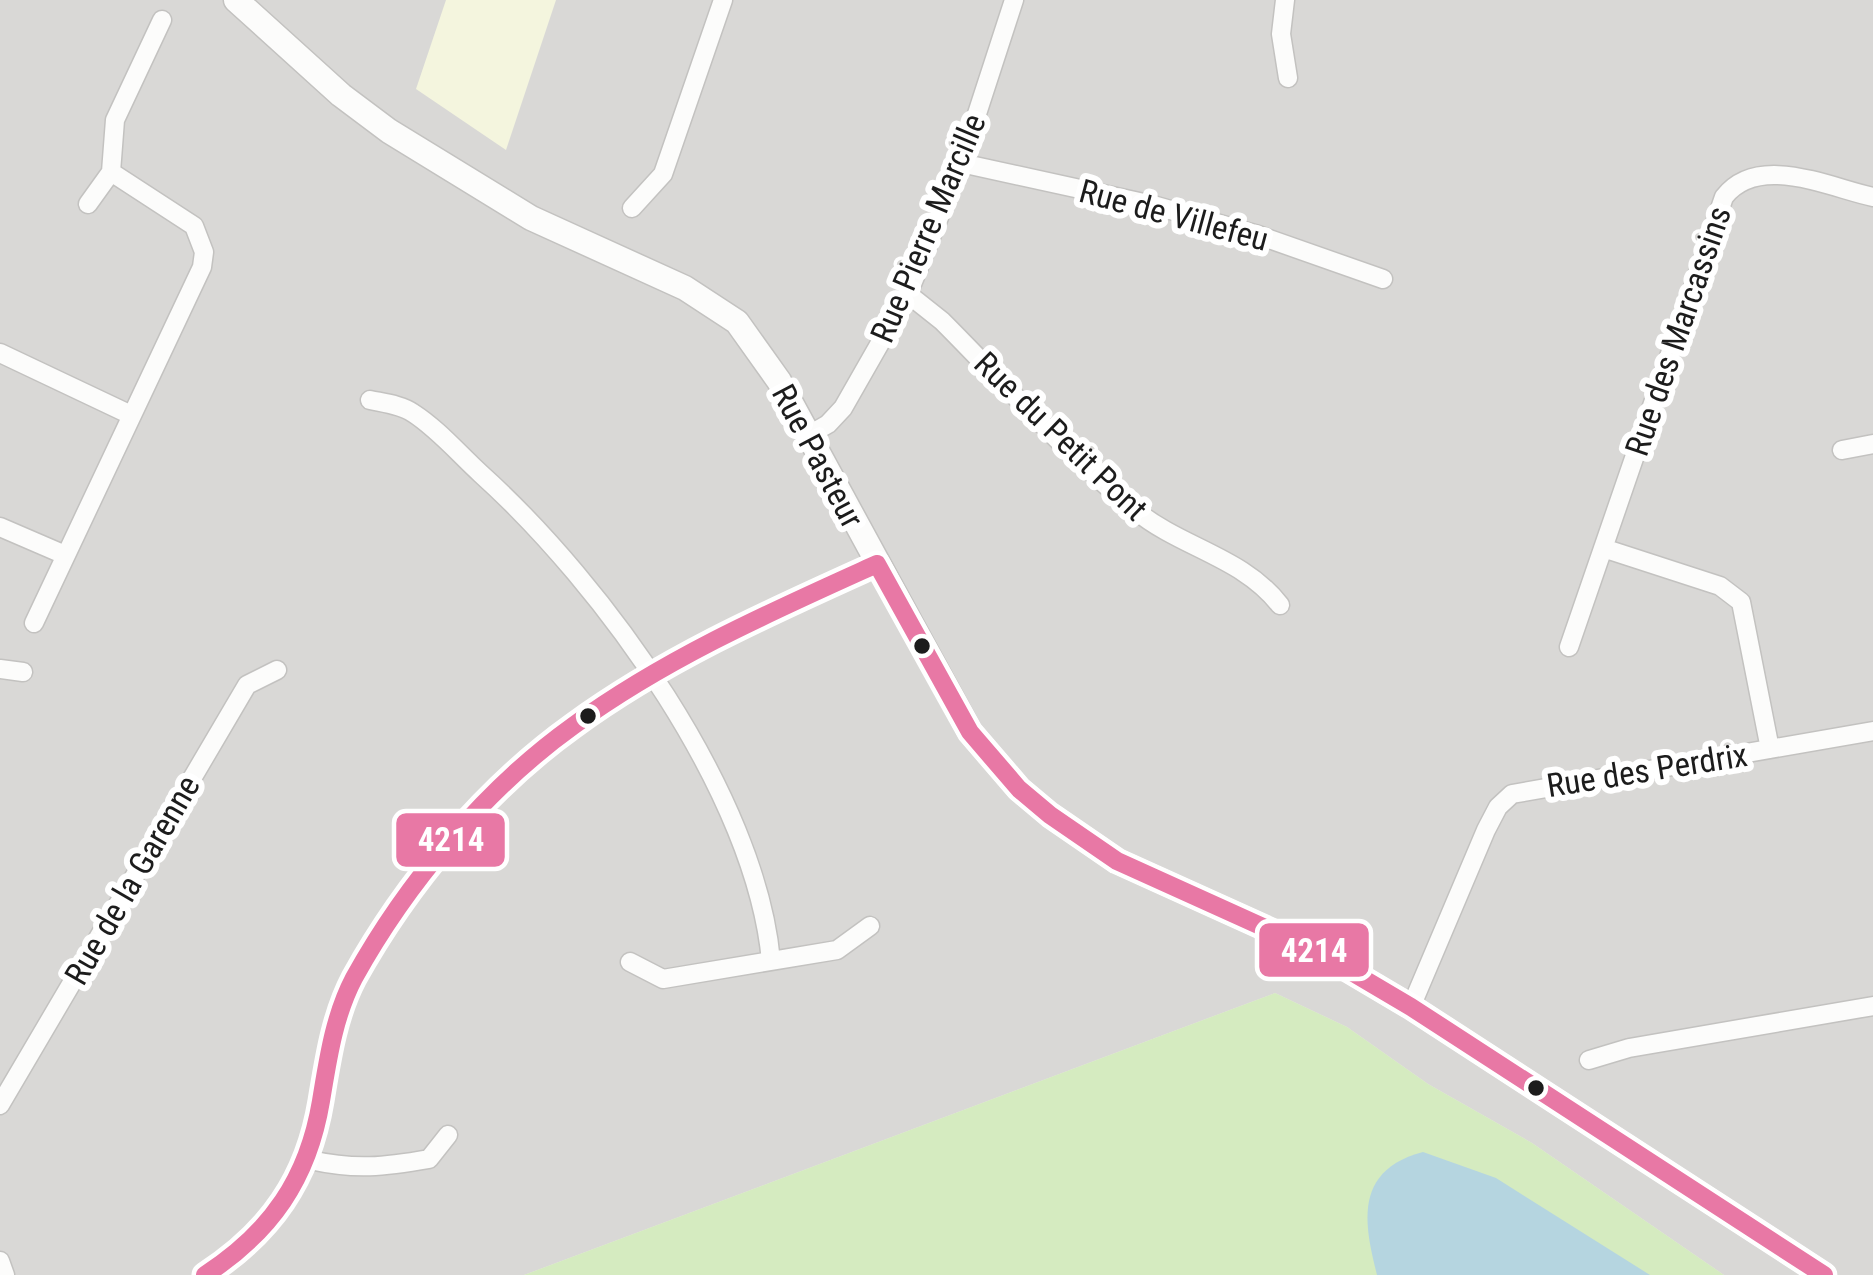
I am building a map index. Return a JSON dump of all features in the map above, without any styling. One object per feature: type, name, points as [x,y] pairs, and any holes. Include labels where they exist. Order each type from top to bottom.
[{"type":"street","name":"Rue Pasteur","points":[[236,0],[341,95],[389,131],[531,218],[685,288],[737,322],[759,349],[809,435],[970,732],[1019,789],[1050,815],[1117,861],[1318,952],[1411,1006],[1824,1275]]},
{"type":"street","points":[[632,208],[663,174],[723,0]]},
{"type":"street","name":"Rue Pierre Marcille","points":[[809,435],[842,408],[908,294],[961,163],[1014,0]]},
{"type":"street","points":[[1285,0],[1281,34],[1288,79]]},
{"type":"street","points":[[88,204],[111,172],[115,120],[162,20]]},
{"type":"street","name":"Rue de Villefeu","points":[[961,163],[1154,205],[1383,279]]},
{"type":"street","points":[[34,623],[202,267],[204,252],[194,226],[111,172]]},
{"type":"street","name":"Rue des Marcassins","points":[[1569,647],[1724,197],[1741,181],[1763,174],[1873,197]]},
{"type":"street","name":"Rue du Petit Pont","points":[[908,294],[942,321],[1134,509],[1175,539],[1239,566],[1280,605]]},
{"type":"street","points":[[0,353],[131,415]]},
{"type":"street","points":[[370,400],[410,410],[521,510],[598,599],[676,709],[717,790],[761,908],[771,961]]},
{"type":"street","points":[[1842,450],[1873,444]]},
{"type":"street","points":[[0,527],[65,555]]},
{"type":"street","points":[[1603,548],[1720,586],[1741,602],[1770,749]]},
{"type":"street","points":[[205,1275],[242,1250],[278,1215],[310,1160],[328,1058],[353,981],[426,874],[542,751],[650,675],[757,616],[877,564]]},
{"type":"street","points":[[0,670],[23,672]]},
{"type":"street","name":"Rue de la Garenne","points":[[0,1105],[247,685],[277,670]]},
{"type":"street","name":"Rue des Perdrix","points":[[1411,1006],[1486,830],[1498,807],[1512,794],[1873,731]]},
{"type":"street","points":[[630,962],[663,979],[837,950],[871,926]]},
{"type":"street","points":[[1589,1060],[1629,1048],[1873,1006]]},
{"type":"street","points":[[310,1160],[383,1168],[430,1159],[448,1136]]},
{"type":"street","points":[[0,1261],[5,1275]]},
{"type":"shaded area","points":[[0,0],[1873,0],[1873,1275],[1724,1275],[1532,1143],[1428,1084],[1347,1027],[1275,993],[524,1275],[0,1275]]},
{"type":"shaded area","points":[[446,0],[556,0],[506,150],[416,89]]},
{"type":"green space","points":[[1275,993],[1347,1027],[1428,1084],[1532,1143],[1724,1275],[524,1275]]},
{"type":"water","points":[[1423,1152],[1496,1178],[1650,1275],[1377,1275],[1369,1236],[1369,1200],[1385,1171]]},
{"type":"transit line","name":"4214","points":[[877,564],[970,732],[1019,789],[1050,815],[1117,861],[1318,952],[1411,1007],[1824,1275]]},
{"type":"transit line","name":"4214","points":[[205,1275],[249,1241],[296,1179],[315,1129],[347,992],[398,908],[479,809],[540,751],[608,701],[721,637],[877,564]]}]
